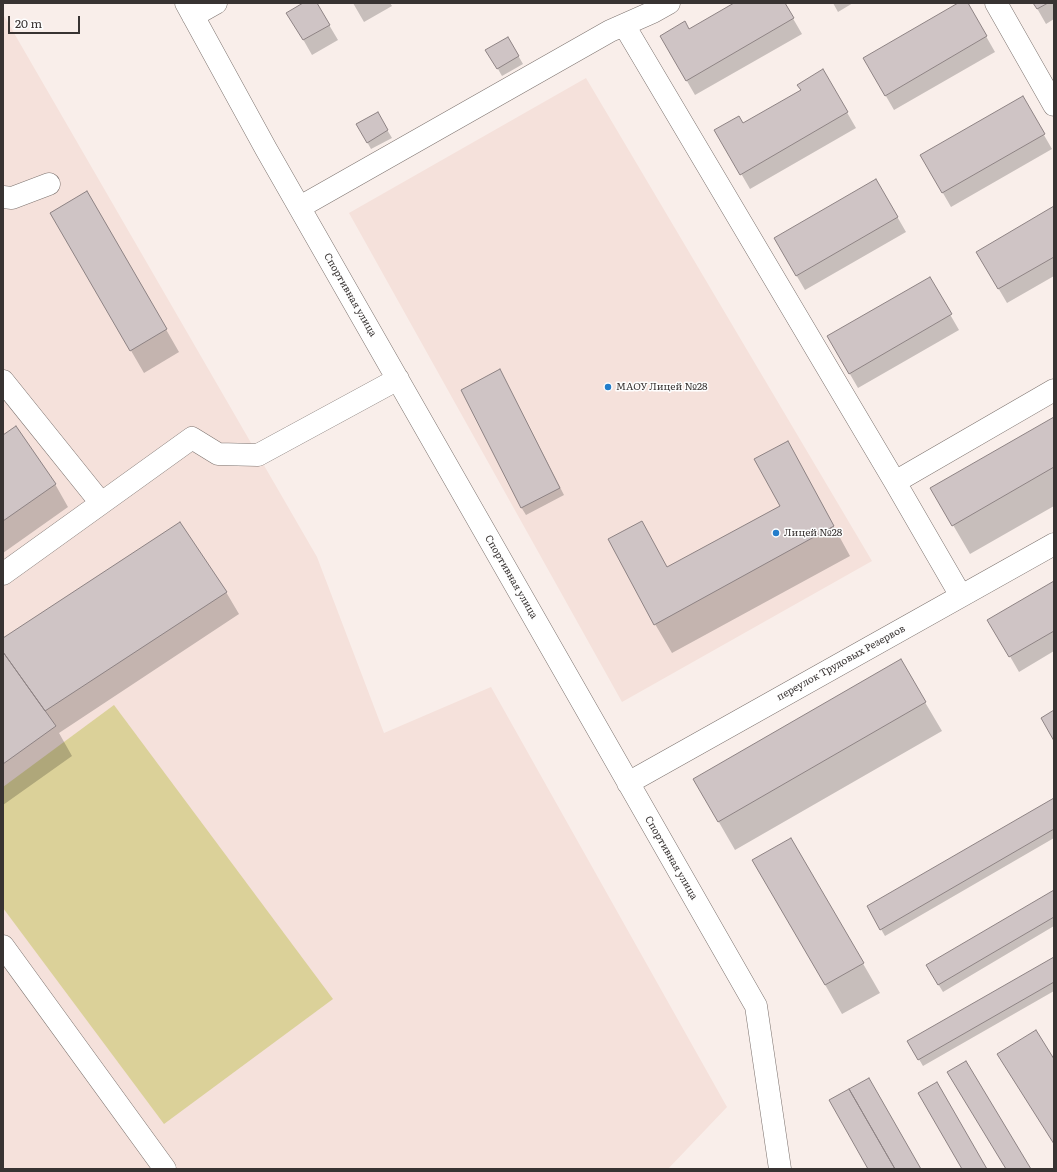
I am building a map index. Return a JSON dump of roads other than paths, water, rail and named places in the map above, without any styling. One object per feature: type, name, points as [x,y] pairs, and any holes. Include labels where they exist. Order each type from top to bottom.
[{"type":"street","points":[[189,9],[216,3]]},
{"type":"street","points":[[300,207],[610,31],[653,12],[669,3]]},
{"type":"street","points":[[996,3],[1054,105]]},
{"type":"street","name":"Спортивная улица","points":[[189,9],[300,207],[756,1006],[780,1169]]},
{"type":"street","points":[[624,25],[961,596]]},
{"type":"street","points":[[3,197],[12,198],[49,184]]},
{"type":"street","points":[[3,574],[192,438],[218,454],[258,455],[398,379]]},
{"type":"street","points":[[3,381],[101,504]]},
{"type":"street","points":[[895,482],[1054,390]]},
{"type":"street","name":"переулок Трудовых Резервов","points":[[628,783],[1054,544]]},
{"type":"street","points":[[3,946],[164,1169]]},
{"type":"place","name":"МАОУ Лицей №28","points":[[608,387]]},
{"type":"place","name":"Лицей №28","points":[[776,533]]}]
